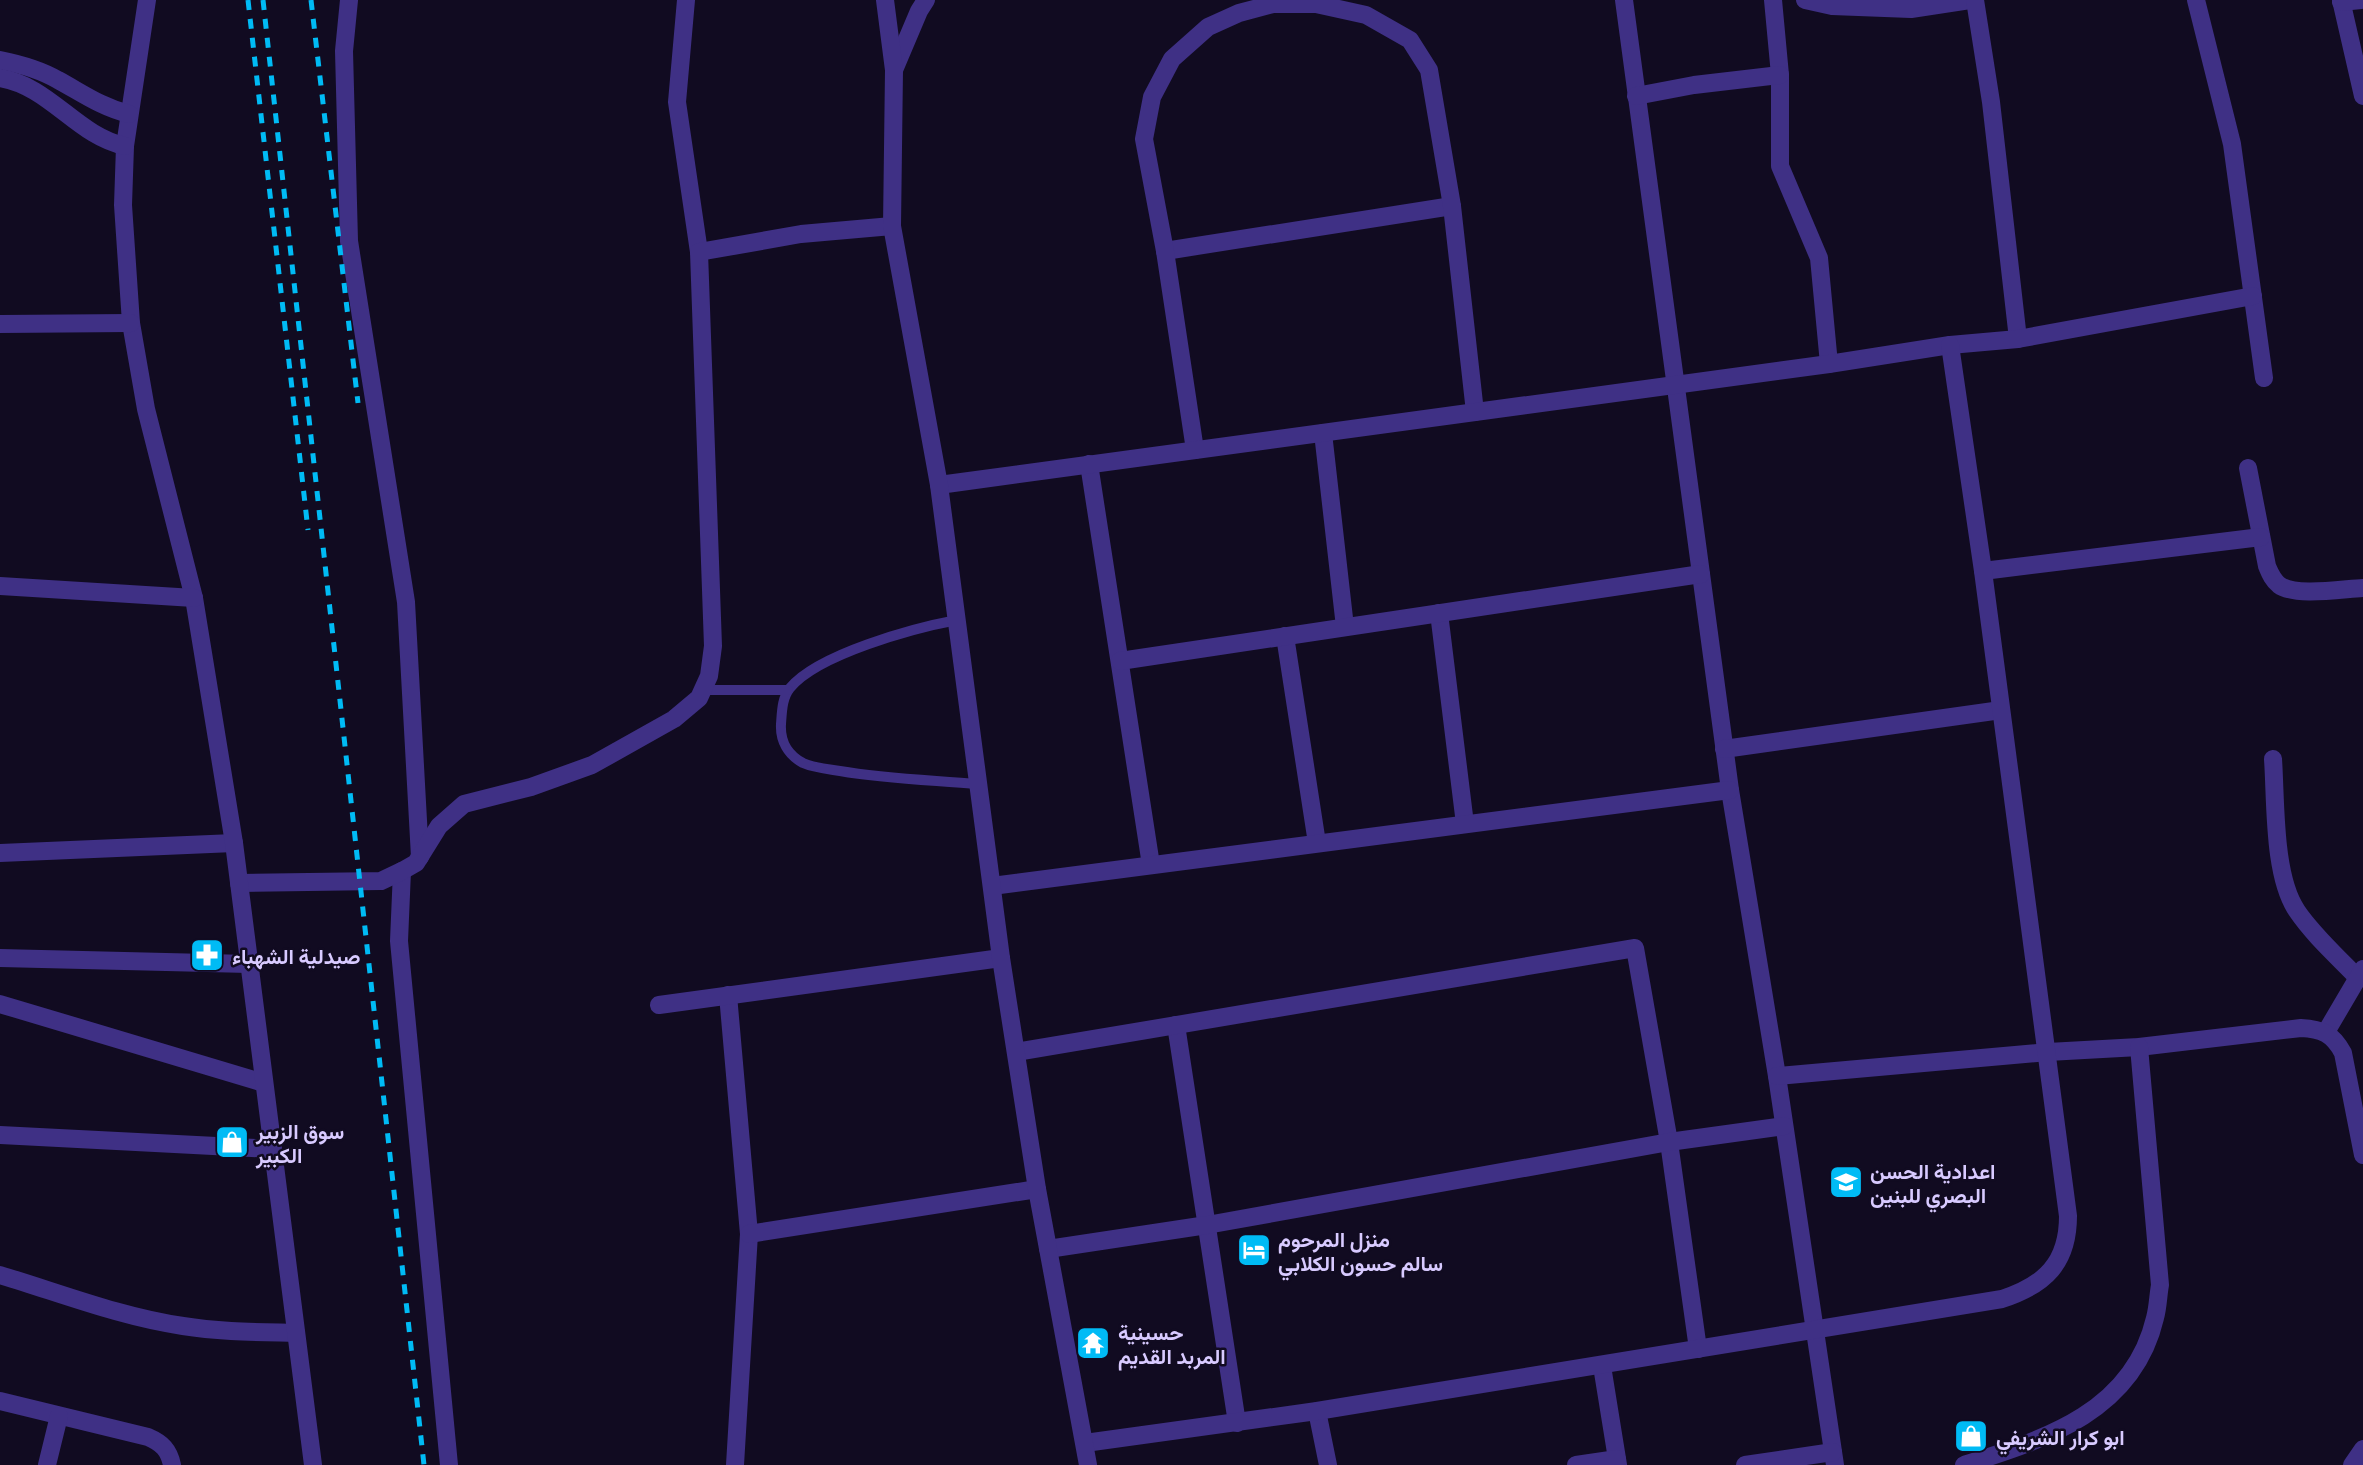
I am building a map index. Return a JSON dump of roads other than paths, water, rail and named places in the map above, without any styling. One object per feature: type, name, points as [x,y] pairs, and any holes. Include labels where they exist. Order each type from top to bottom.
[{"type":"street","points":[[147,0],[145,28],[125,146],[123,205],[131,323],[146,409],[194,598],[234,843],[313,1465]]},
{"type":"street","points":[[349,0],[344,51],[349,241],[407,602],[420,857]]},
{"type":"street","points":[[239,883],[381,881],[416,863],[439,826],[464,804],[531,788],[592,765],[674,719],[699,698],[709,676],[713,646],[699,252],[677,102],[686,0]]},
{"type":"street","points":[[886,0],[894,69],[892,226],[939,485],[1001,958],[1037,1189],[1088,1465]]},
{"type":"street","points":[[894,69],[926,0]]},
{"type":"street","points":[[1624,0],[1724,749],[1777,1076],[1834,1458],[1745,1465]]},
{"type":"street","points":[[1773,0],[1780,75],[1780,166],[1819,258],[1829,364]]},
{"type":"street","points":[[1805,0],[1832,6],[1911,9],[1972,0],[1991,102],[2018,339]]},
{"type":"street","points":[[2196,0],[2232,144],[2264,378]]},
{"type":"street","points":[[2361,0],[2341,1],[2363,96]]},
{"type":"street","points":[[1195,450],[1165,251],[1143,139],[1152,97],[1172,59],[1208,27],[1239,13],[1273,4],[1317,4],[1366,15],[1410,40],[1429,70],[1452,206],[1475,412]]},
{"type":"street","points":[[0,60],[58,79],[96,103],[129,114]]},
{"type":"street","points":[[1636,96],[1694,85],[1780,75]]},
{"type":"street","points":[[0,78],[29,87],[50,99],[97,136],[125,146]]},
{"type":"street","points":[[1165,251],[1452,206]]},
{"type":"street","points":[[699,252],[801,234],[892,226]]},
{"type":"street","points":[[939,485],[1829,364],[1950,345],[2018,339],[2253,296]]},
{"type":"street","points":[[0,324],[131,323]]},
{"type":"street","points":[[1085,1443],[1317,1411],[2002,1299],[2028,1290],[2051,1271],[2065,1245],[2068,1224],[2048,1052],[1950,345]]},
{"type":"street","points":[[1323,433],[1345,627]]},
{"type":"street","points":[[1090,464],[1151,865]]},
{"type":"street","points":[[2248,468],[2271,577],[2280,586],[2291,591],[2363,588]]},
{"type":"street","points":[[1983,571],[2261,537]]},
{"type":"street","points":[[1120,660],[1701,574]]},
{"type":"street","points":[[0,586],[194,598]]},
{"type":"street","points":[[1439,613],[1465,824]]},
{"type":"street","points":[[1285,636],[1317,843]]},
{"type":"street","points":[[1724,749],[2001,710]]},
{"type":"street","points":[[2273,759],[2280,863],[2288,895],[2306,923],[2361,974],[2326,1032]]},
{"type":"street","points":[[992,886],[1730,790]]},
{"type":"street","points":[[0,853],[234,843]]},
{"type":"street","points":[[402,871],[399,941],[449,1465]]},
{"type":"street","points":[[1016,1052],[1635,948],[1669,1142],[1698,1349]]},
{"type":"street","points":[[0,958],[249,964]]},
{"type":"street","points":[[659,1005],[1001,958]]},
{"type":"street","points":[[728,995],[749,1234],[734,1465]]},
{"type":"street","points":[[0,1004],[264,1083]]},
{"type":"street","points":[[1176,1025],[1237,1423]]},
{"type":"street","points":[[1777,1076],[2048,1052],[2138,1047],[2301,1028],[2326,1032],[2337,1041],[2343,1053],[2363,1155]]},
{"type":"street","points":[[1964,1465],[1998,1454],[2079,1420],[2106,1401],[2128,1376],[2144,1349],[2155,1318],[2160,1285],[2138,1047]]},
{"type":"street","points":[[1048,1249],[1206,1225],[1669,1142],[1784,1126]]},
{"type":"street","points":[[0,1135],[273,1149]]},
{"type":"street","points":[[749,1234],[1037,1189]]},
{"type":"street","points":[[0,1275],[134,1315],[181,1326],[234,1332],[296,1333]]},
{"type":"street","points":[[1576,1465],[1618,1462],[1602,1366]]},
{"type":"street","points":[[0,1401],[148,1437],[160,1442],[168,1451],[172,1465]]},
{"type":"street","points":[[1317,1411],[1328,1465]]},
{"type":"street","points":[[47,1465],[59,1416]]},
{"type":"street","points":[[2352,1465],[2363,1449]]},
{"type":"lane","points":[[957,620],[919,627],[855,650],[803,675],[788,690],[782,705],[780,733],[789,754],[805,764],[899,779],[978,784]]},
{"type":"lane","points":[[703,690],[788,690]]},
{"type":"railway","points":[[248,0],[308,530]]},
{"type":"railway","points":[[263,0],[424,1465]]},
{"type":"railway","points":[[311,0],[358,403]]},
{"type":"place","name":"صيدلية الشهباء","points":[[207,955]]},
{"type":"place","name":"سوق الزبير الكبير","points":[[232,1142]]},
{"type":"place","name":"اعدادية الحسن البصري للبنين","points":[[1846,1182]]},
{"type":"place","name":"منزل المرحوم سالم حسون الكلابي","points":[[1254,1250]]},
{"type":"place","name":"حسينية المربد القديم","points":[[1093,1343]]},
{"type":"place","name":"ابو كرار الشريفي","points":[[1971,1436]]}]
